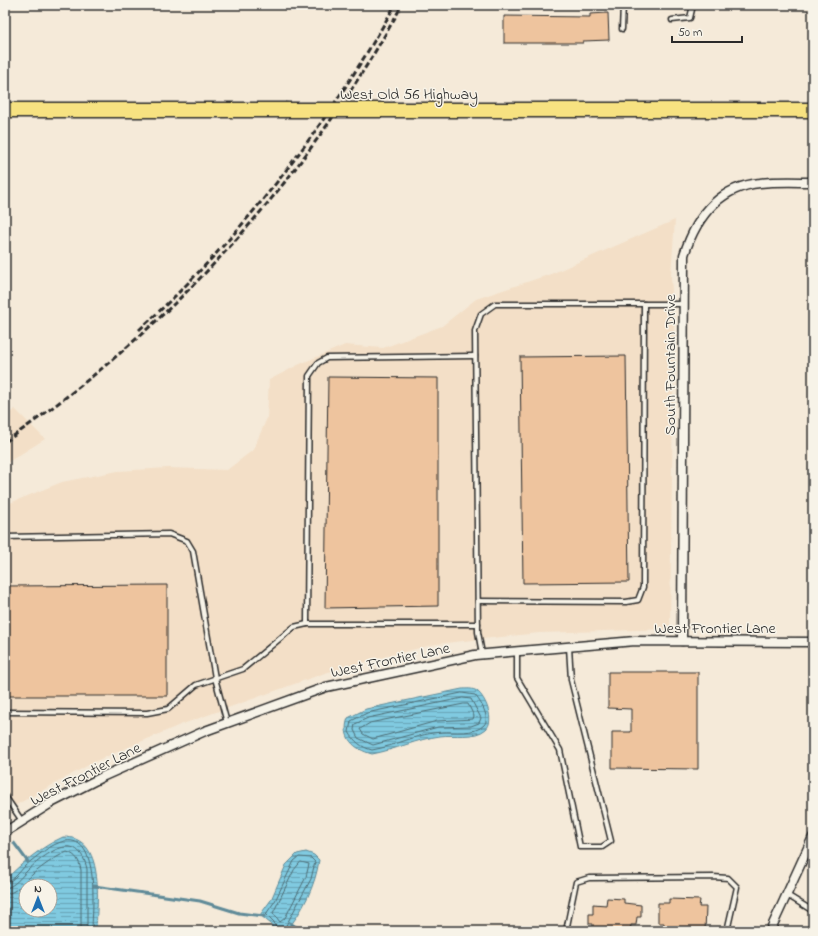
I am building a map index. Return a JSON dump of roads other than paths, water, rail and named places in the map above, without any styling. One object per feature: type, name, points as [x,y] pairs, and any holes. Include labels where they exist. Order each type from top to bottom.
[{"type":"highway","name":"West Old 56 Highway","points":[[5,110],[813,110]]},
{"type":"street","name":"South Fountain Drive","points":[[682,641],[684,255],[691,233],[700,218],[712,204],[726,194],[759,183],[813,182]]},
{"type":"street","name":"West Frontier Lane","points":[[5,832],[50,803],[104,776],[205,731],[326,687],[482,654],[635,641],[813,642]]},
{"type":"street","points":[[770,931],[813,837]]},
{"type":"lane","points":[[622,29],[623,5]]},
{"type":"lane","points":[[672,20],[690,18],[693,5]]},
{"type":"lane","points":[[482,654],[478,624],[475,356],[475,331],[481,314],[495,304],[683,304]]},
{"type":"lane","points":[[478,601],[626,602],[638,600],[643,587],[644,304]]},
{"type":"lane","points":[[307,624],[309,376],[318,363],[327,358],[475,356]]},
{"type":"lane","points":[[5,537],[170,534],[187,541],[193,551],[215,678],[227,723]]},
{"type":"lane","points":[[5,712],[147,712],[168,709],[196,685],[243,668],[294,627],[307,624],[478,624]]},
{"type":"lane","points":[[517,651],[517,678],[560,750],[580,847],[602,847],[611,841],[571,680],[569,647]]},
{"type":"lane","points":[[5,796],[22,820]]},
{"type":"lane","points":[[566,931],[576,882],[589,878],[698,877],[728,878],[737,887],[727,931]]},
{"type":"lane","points":[[786,895],[813,910]]},
{"type":"water","points":[[462,689],[477,691],[486,704],[490,721],[486,729],[481,732],[464,736],[431,737],[372,754],[355,746],[348,737],[346,725],[348,718],[366,709]]},
{"type":"water","points":[[63,837],[77,840],[86,847],[93,859],[97,888],[96,931],[5,931],[5,880],[32,856]]},
{"type":"water","points":[[306,852],[314,855],[319,860],[315,879],[303,907],[292,924],[286,931],[274,931],[271,924],[260,915],[271,900],[286,865],[297,854]]},
{"type":"waterway","points":[[14,843],[28,862]]},
{"type":"waterway","points":[[94,886],[200,901],[239,913],[264,916]]},
{"type":"waterway","points":[[290,923],[302,931]]},
{"type":"railway","points":[[139,330],[213,257],[280,178],[341,94],[395,5]]},
{"type":"railway","points":[[5,442],[66,397],[124,349],[179,300],[229,247],[277,192],[322,133],[363,71],[402,5]]}]
